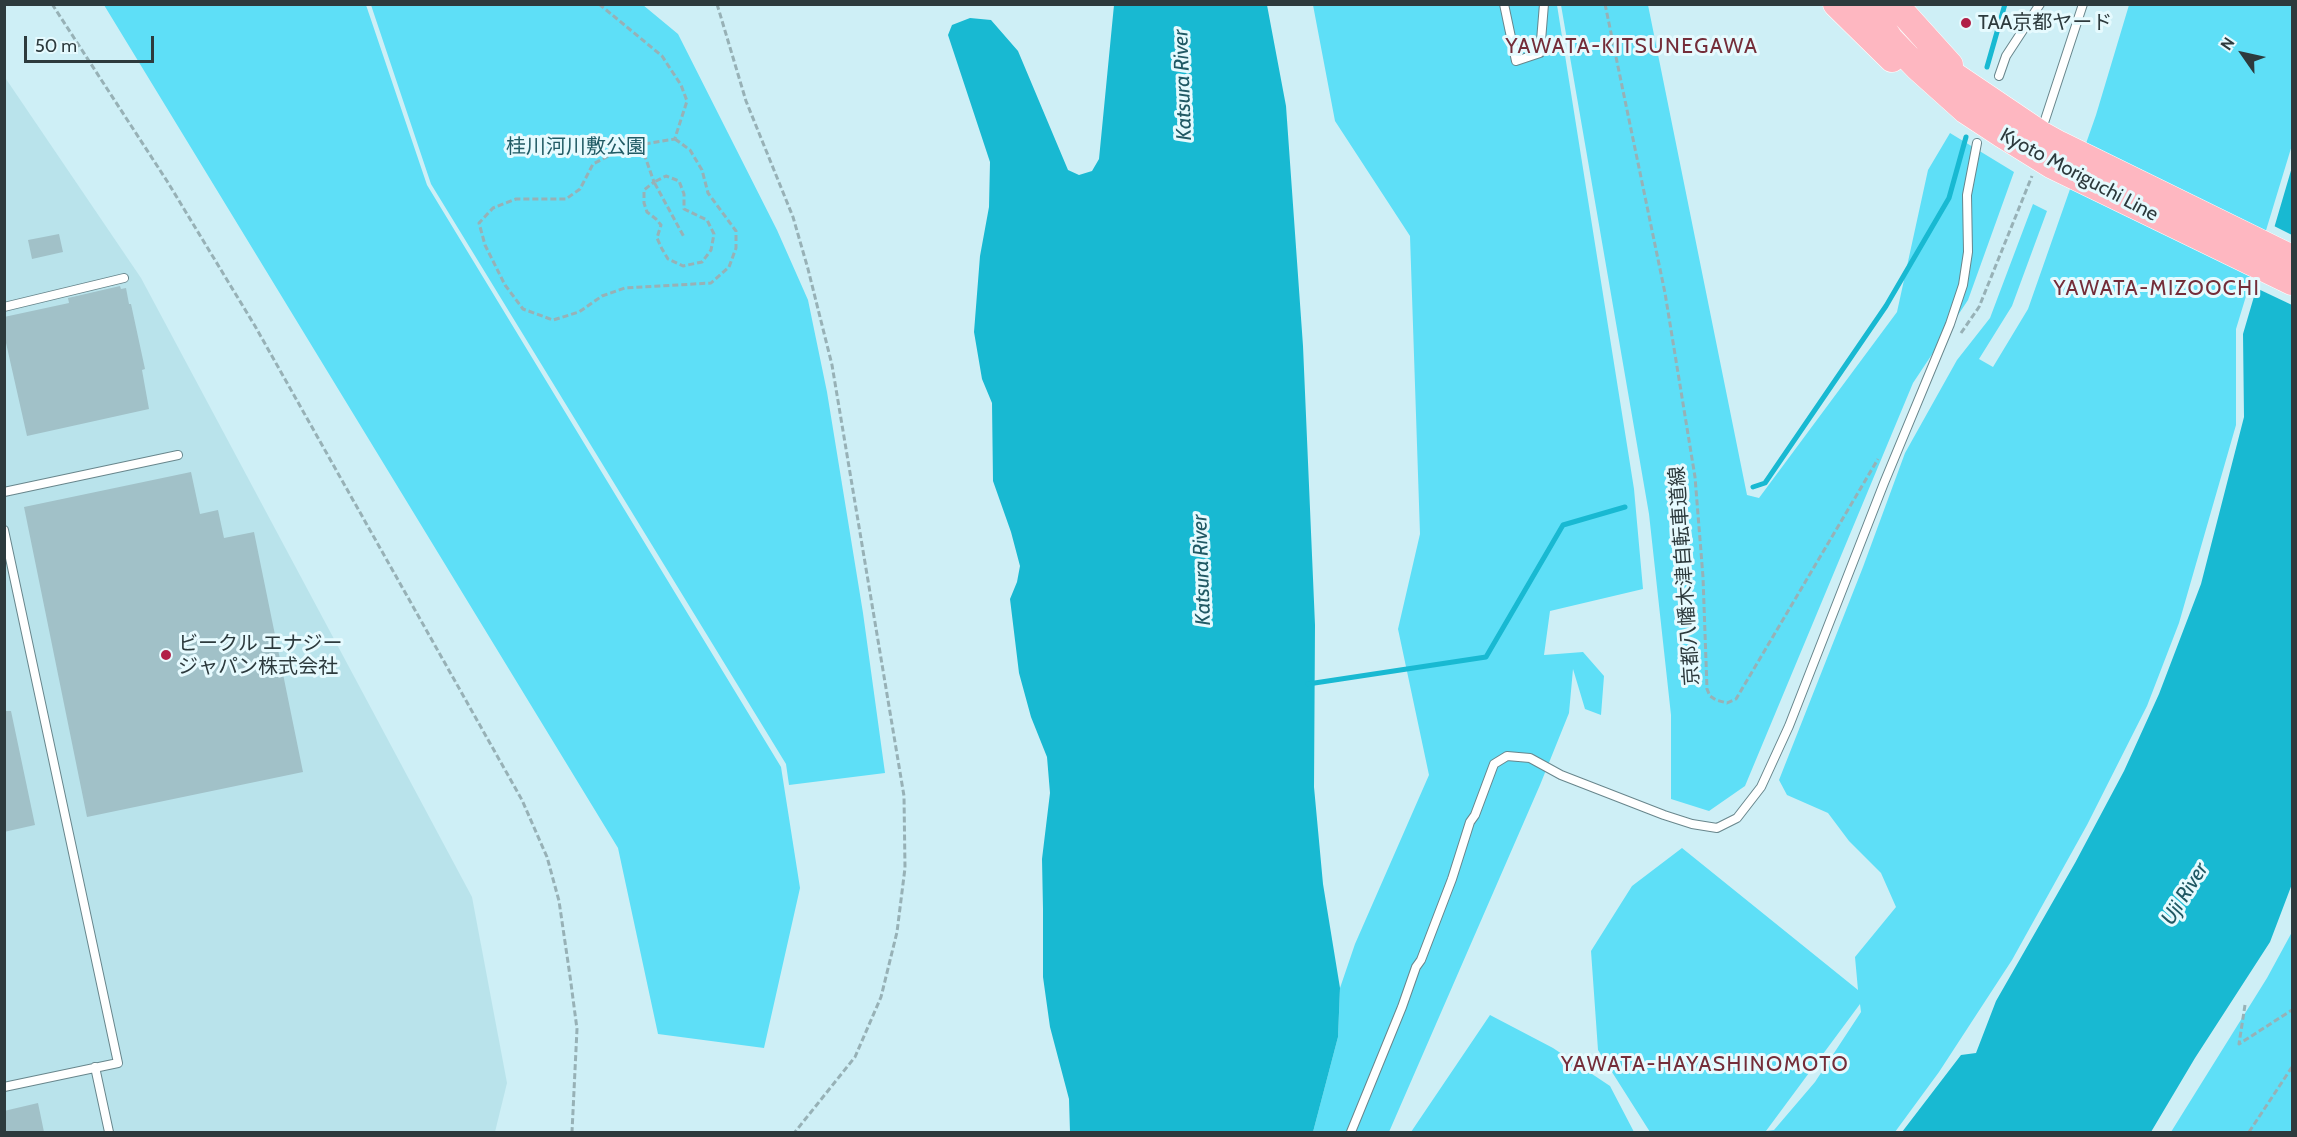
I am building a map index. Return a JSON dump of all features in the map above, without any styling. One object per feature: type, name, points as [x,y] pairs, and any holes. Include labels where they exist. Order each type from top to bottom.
[{"type":"main road","points":[[1836,4],[1881,50],[1915,78],[1970,100]]},
{"type":"main road","points":[[1896,4],[1970,100]]},
{"type":"main road","name":"Kyoto Moriguchi Line","points":[[1868,5],[1900,30],[1970,100],[2045,154],[2292,282]]},
{"type":"main road","name":"Kyoto Moriguchi Line","points":[[2045,154],[2292,258]]},
{"type":"lane","points":[[1504,4],[1516,61],[1540,53],[1544,4]]},
{"type":"lane","points":[[1999,76],[2006,56],[2040,4]]},
{"type":"lane","points":[[2045,154],[2083,4]]},
{"type":"lane","points":[[1352,1132],[1416,967],[1421,960],[1452,879],[1470,822],[1475,815],[1494,764],[1507,756],[1530,758],[1561,775],[1664,815],[1692,824],[1717,828],[1737,818],[1761,787],[1789,726],[1884,483],[1950,324],[1963,285],[1968,252],[1967,195],[1977,143]]},
{"type":"lane","points":[[4,307],[124,278]]},
{"type":"lane","points":[[4,492],[178,455]]},
{"type":"lane","points":[[4,530],[118,1063],[4,1087]]},
{"type":"lane","points":[[95,1067],[109,1132]]},
{"type":"path","points":[[52,4],[167,182],[255,327],[522,800],[547,857],[561,912],[576,1029],[572,1132]]},
{"type":"path","points":[[599,4],[662,57],[681,84],[687,101],[675,139]]},
{"type":"path","points":[[717,4],[746,101],[793,217],[832,365],[904,796],[905,868],[897,932],[882,997],[855,1057],[795,1132]]},
{"type":"path","name":"京都八幡木津自転車道線","points":[[1605,4],[1665,292],[1695,477],[1703,576],[1707,689],[1710,696],[1727,703],[1736,699],[1883,452]]},
{"type":"path","points":[[675,139],[690,150],[702,170],[708,193],[736,231],[736,248],[729,267],[711,283],[625,288],[602,296],[579,312],[553,320],[523,309],[505,285],[485,244],[479,222],[493,208],[516,199],[566,199],[580,189],[593,165],[626,147],[675,139]]},
{"type":"path","points":[[641,145],[654,182],[684,237]]},
{"type":"path","points":[[1960,335],[1979,307],[2045,154]]},
{"type":"path","points":[[666,176],[679,181],[684,194],[684,208],[707,220],[714,234],[711,250],[702,262],[683,266],[668,259],[662,249],[657,238],[661,225],[647,212],[644,203],[644,190],[654,182],[666,176]]},
{"type":"path","points":[[2245,1005],[2239,1044],[2292,1010]]},
{"type":"path","points":[[2249,1132],[2292,1067]]},
{"type":"shaded area","points":[[4,76],[141,278],[472,897],[507,1083],[495,1132],[5,1132]]},
{"type":"green space","points":[[104,5],[366,5],[427,185],[781,767],[800,888],[764,1048],[658,1034],[618,848]]},
{"type":"green space","name":"桂川河川敷公園","points":[[371,5],[643,5],[678,34],[777,230],[808,300],[827,392],[863,613],[885,773],[789,785],[786,764],[431,184]]},
{"type":"green space","points":[[1313,5],[1557,5],[1634,489],[1643,589],[1550,611],[1544,655],[1583,652],[1604,676],[1601,715],[1585,709],[1573,669],[1569,713],[1389,1132],[1313,1132],[1338,1037],[1340,988],[1355,944],[1429,775],[1398,629],[1420,534],[1410,236],[1335,121]]},
{"type":"green space","points":[[1561,5],[1648,5],[1747,495],[1759,498],[1897,312],[1928,170],[1950,133],[2014,172],[1968,300],[1913,383],[1745,786],[1709,811],[1671,799],[1671,715],[1649,514]]},
{"type":"green space","points":[[2129,5],[2292,5],[2292,145],[2236,329],[2236,425],[2179,623],[2147,706],[2087,825],[2012,960],[1939,1072],[1895,1132],[1650,1132],[1598,1050],[1591,951],[1632,886],[1682,848],[1858,990],[1855,957],[1896,907],[1881,873],[1849,841],[1828,813],[1787,795],[1779,780],[1905,453],[1957,360],[1990,318],[2033,204],[2047,211],[2012,306],[1979,359],[1993,367],[2028,309],[2096,115]],"holes":[[[1860,1004],[1861,1012],[1815,1082],[1774,1130],[1766,1131]]]},
{"type":"green space","points":[[2292,932],[2292,1132],[2171,1132],[2267,978]]},
{"type":"green space","points":[[1490,1015],[1553,1048],[1610,1086],[1634,1132],[1411,1132]]},
{"type":"water","name":"Katsura River","points":[[1114,5],[1267,5],[1286,106],[1303,346],[1315,625],[1314,787],[1323,884],[1340,988],[1338,1037],[1313,1132],[1070,1132],[1069,1099],[1050,1027],[1043,977],[1042,859],[1050,793],[1047,757],[1031,717],[1019,673],[1010,599],[1020,566],[993,481],[992,403],[982,379],[974,332],[980,256],[989,207],[990,162],[948,35],[952,25],[970,18],[991,20],[1018,51],[1068,170],[1079,175],[1092,171],[1099,159]]},
{"type":"water","name":"Uji River","points":[[2292,167],[2292,884],[2270,942],[2195,1058],[2151,1132],[1902,1132],[1961,1055],[1976,1053],[1996,1001],[2075,863],[2124,771],[2159,694],[2201,584],[2244,417],[2243,334]]},
{"type":"pier","points":[[2272,225],[2292,235],[2292,305],[2254,287]]},
{"type":"building","points":[[59,234],[63,252],[32,259],[28,240]]},
{"type":"building","points":[[120,286],[121,289],[126,288],[129,304],[131,304],[145,369],[142,370],[149,409],[27,436],[4,334],[4,317],[69,303],[68,298]]},
{"type":"building","name":"ビークル エナジー ジャパン株式会社","points":[[191,472],[200,514],[218,510],[224,538],[254,532],[303,772],[87,817],[24,507]]},
{"type":"building","points":[[4,711],[11,711],[35,825],[4,832]]},
{"type":"building","points":[[38,1103],[44,1132],[4,1132],[4,1111]]},
{"type":"waterway","points":[[1987,67],[2005,4]]},
{"type":"waterway","points":[[1753,487],[1765,483],[1886,306],[1949,198],[1966,137]]},
{"type":"waterway","points":[[1308,684],[1486,657],[1563,525],[1625,507]]},
{"type":"place","name":"TAA京都ヤード","points":[[1966,23]]},
{"type":"place","name":"ビークル エナジー ジャパン株式会社","points":[[166,655]]},
{"type":"district","name":"YAWATA-KITSUNEGAWA","points":[[1632,47]]},
{"type":"district","name":"YAWATA-MIZOOCHI","points":[[2157,289]]},
{"type":"district","name":"YAWATA-HAYASHINOMOTO","points":[[1705,1065]]}]
